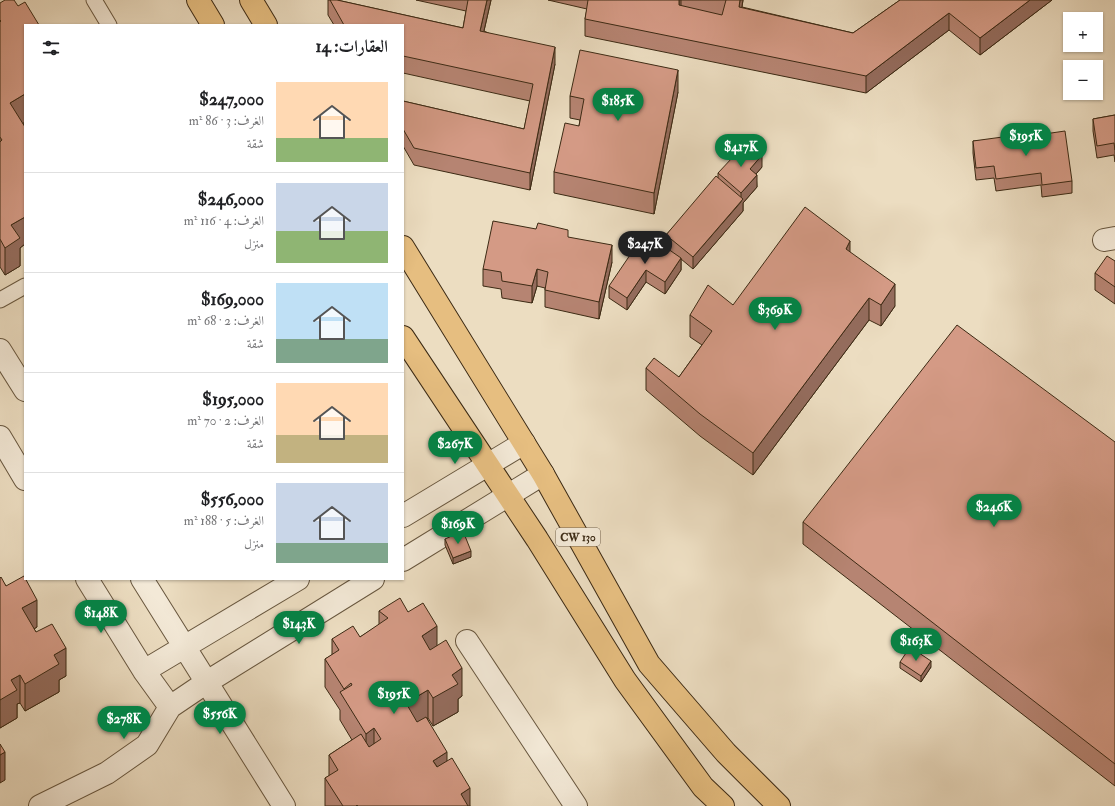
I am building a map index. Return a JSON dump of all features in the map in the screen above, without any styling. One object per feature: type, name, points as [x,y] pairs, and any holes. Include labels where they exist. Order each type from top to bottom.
[{"type":"main road","points":[[198,0],[212,24]]},
{"type":"main road","points":[[251,0],[266,24]]},
{"type":"main road","points":[[264,0],[267,24]]},
{"type":"main road","name":"CW 130","points":[[404,249],[543,474],[649,664],[726,753],[780,806]]},
{"type":"main road","name":"CW 130","points":[[404,339],[537,539],[625,680],[703,787],[723,806]]},
{"type":"street","points":[[0,350],[24,388]]},
{"type":"street","points":[[0,437],[24,477]]},
{"type":"street","points":[[404,515],[524,443]]},
{"type":"street","points":[[404,559],[543,474]]},
{"type":"street","points":[[88,580],[144,671],[170,707]]},
{"type":"street","points":[[143,580],[284,806]]},
{"type":"street","points":[[144,671],[296,580]]},
{"type":"street","points":[[40,806],[107,773],[147,745],[170,707],[207,682],[371,580]]},
{"type":"street","points":[[467,641],[567,803]]},
{"type":"lane","points":[[94,0],[108,24]]},
{"type":"lane","points":[[0,300],[24,287]]},
{"type":"building","points":[[5,0],[14,0],[18,6],[25,2],[38,24],[24,24],[24,95],[10,103],[24,125],[24,218],[11,225],[20,238],[5,248],[0,239],[0,142],[2,140],[0,137],[0,3]]},
{"type":"building","points":[[330,0],[337,0],[463,28],[468,0],[487,0],[480,31],[555,47],[530,173],[414,148],[404,131],[404,101],[524,129],[533,84],[404,56],[404,24],[343,24]]},
{"type":"building","points":[[588,0],[679,0],[679,5],[722,15],[726,0],[740,0],[739,7],[853,33],[900,0],[1030,0],[980,38],[949,13],[866,76],[585,19]]},
{"type":"building","points":[[580,50],[678,70],[654,193],[554,172],[565,123],[579,126],[584,99],[570,96]]},
{"type":"building","points":[[1115,115],[1115,150],[1114,143],[1097,146],[1093,119]]},
{"type":"building","points":[[1065,131],[1072,181],[1042,185],[1041,173],[996,179],[994,166],[976,168],[973,141],[1010,136],[1010,139]]},
{"type":"building","points":[[747,142],[762,155],[750,169],[757,175],[741,193],[718,173]]},
{"type":"building","points":[[716,176],[743,199],[693,257],[666,235]]},
{"type":"building","points":[[805,207],[850,241],[846,249],[895,284],[881,305],[869,298],[753,453],[700,414],[646,368],[654,358],[679,377],[712,331],[690,315],[708,285],[733,305]]},
{"type":"building","points":[[493,221],[536,229],[538,223],[568,230],[568,237],[612,245],[599,302],[545,290],[548,272],[537,269],[532,286],[502,281],[501,272],[483,269]]},
{"type":"building","points":[[645,233],[681,258],[665,282],[646,270],[627,298],[609,286]]},
{"type":"building","points":[[1107,256],[1115,261],[1115,287],[1095,273]]},
{"type":"building","points":[[957,325],[1115,442],[1115,764],[803,522]]},
{"type":"building","points":[[463,531],[471,551],[453,558],[445,539]]},
{"type":"building","points":[[24,576],[24,580],[26,580],[37,600],[22,608],[36,632],[52,624],[66,648],[54,655],[59,664],[25,684],[20,675],[11,680],[17,690],[0,700],[1,577],[6,586]]},
{"type":"building","points":[[400,598],[408,612],[423,603],[437,626],[422,636],[430,650],[446,640],[462,668],[452,675],[458,684],[433,698],[428,690],[406,703],[417,722],[426,717],[447,752],[433,761],[437,767],[452,758],[470,788],[461,794],[468,806],[343,806],[325,778],[338,770],[329,755],[361,734],[369,747],[381,739],[374,728],[366,734],[340,692],[352,685],[351,683],[344,689],[325,659],[339,650],[332,639],[353,626],[360,637],[388,618],[379,611]]},
{"type":"building","points":[[910,647],[931,661],[921,676],[900,662]]},
{"type":"building","points":[[0,744],[5,752],[0,755]]}]
